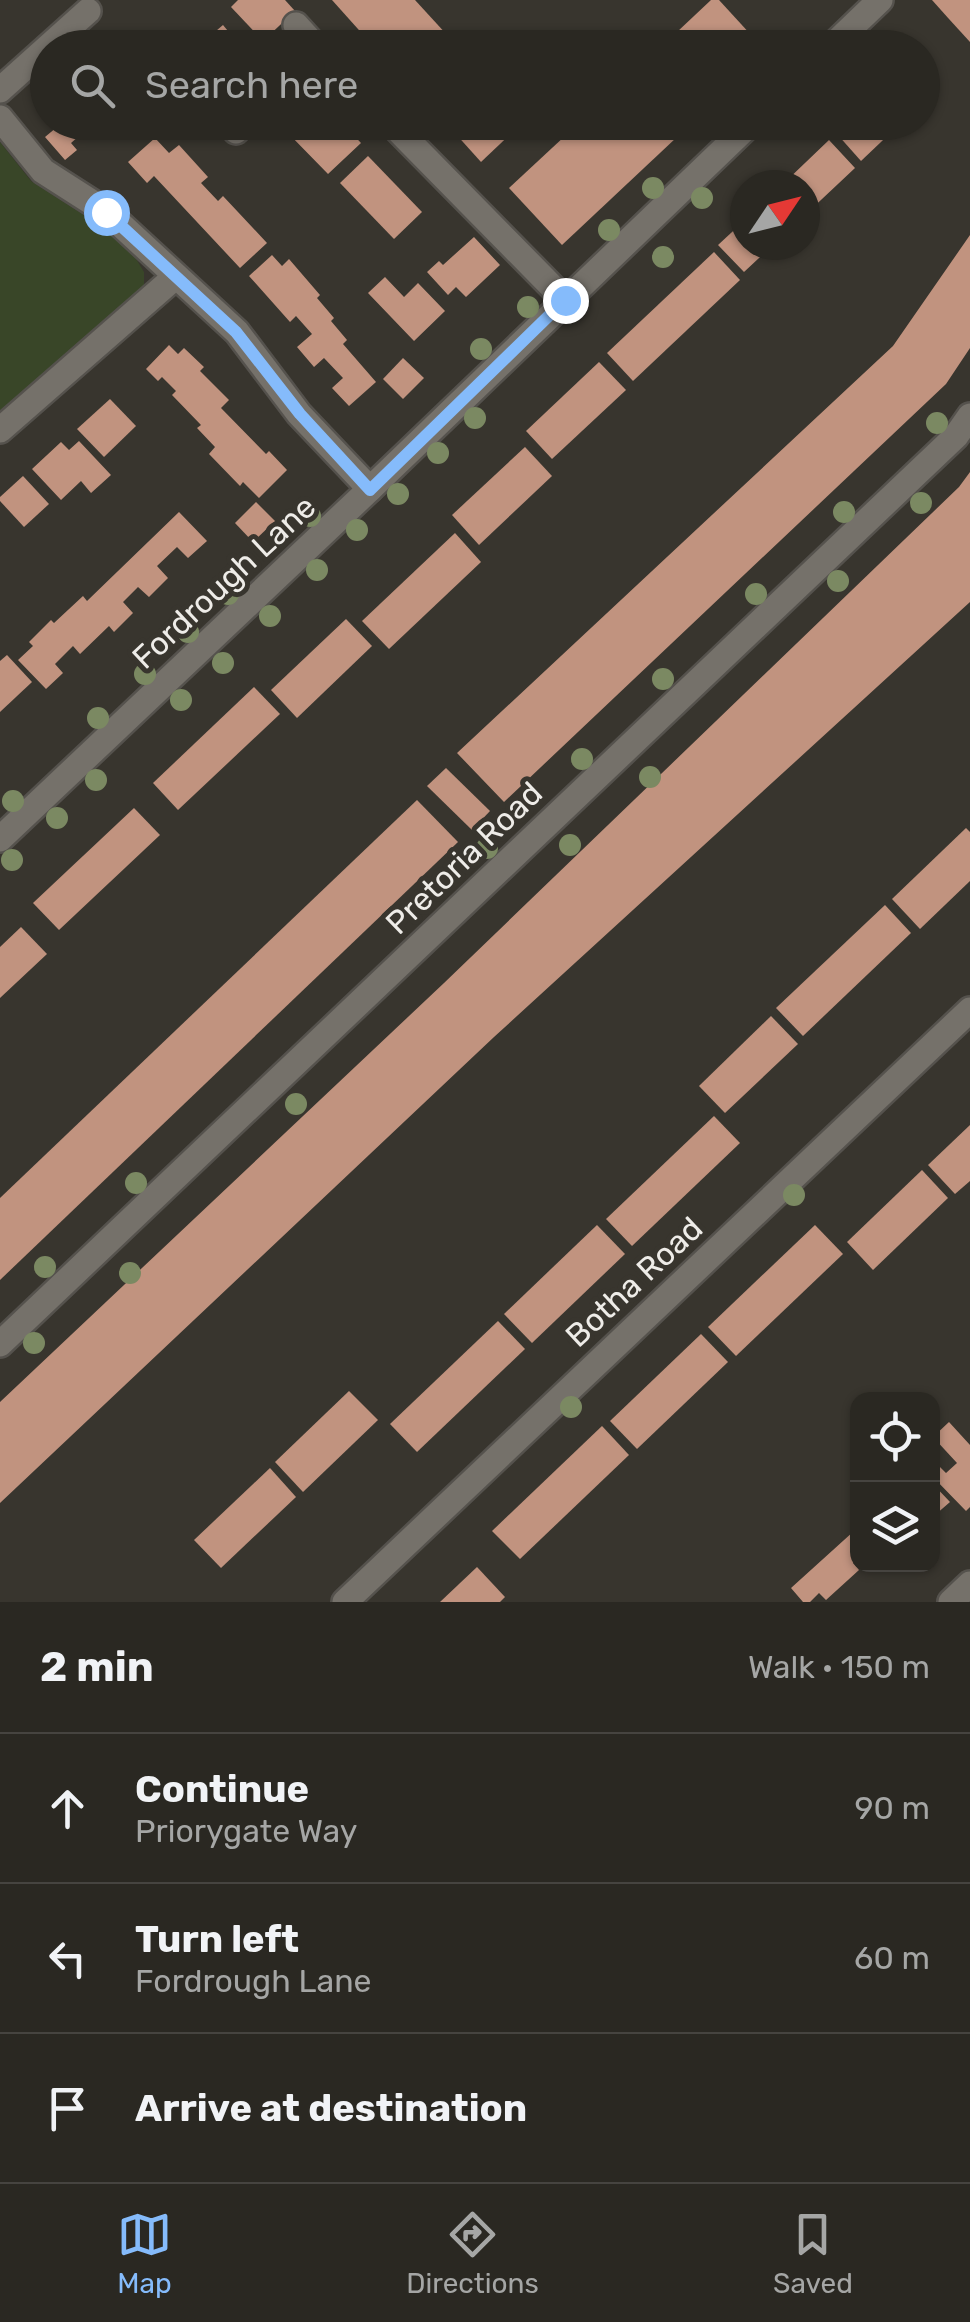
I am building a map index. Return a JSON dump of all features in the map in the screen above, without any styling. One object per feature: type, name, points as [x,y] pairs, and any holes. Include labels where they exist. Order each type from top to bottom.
[{"type":"street","points":[[849,30],[880,0]]},
{"type":"street","points":[[66,30],[88,10]]},
{"type":"street","points":[[296,25],[301,30]]},
{"type":"street","points":[[0,90],[30,63]]},
{"type":"street","points":[[0,118],[43,171],[106,212],[236,332],[300,414],[370,490]]},
{"type":"street","points":[[408,140],[565,300]]},
{"type":"street","name":"Fordrough Lane","points":[[0,838],[370,490],[733,140]]},
{"type":"street","points":[[0,430],[174,277]]},
{"type":"street","name":"Pretoria Road","points":[[0,1344],[956,436],[970,416]]},
{"type":"street","name":"Botha Road","points":[[344,1602],[970,1010]]},
{"type":"street","points":[[951,1602],[970,1584]]},
{"type":"green space","points":[[0,142],[31,181],[104,228],[135,257],[144,272],[144,293],[0,420]]},
{"type":"building","points":[[238,0],[285,0],[295,11],[275,30],[253,30],[231,7]]},
{"type":"building","points":[[332,0],[415,0],[442,30],[359,30]]},
{"type":"building","points":[[711,0],[719,0],[746,30],[679,30]]},
{"type":"building","points":[[932,0],[970,0],[970,42],[949,19]]},
{"type":"building","points":[[48,140],[74,140],[71,143],[77,150],[65,160]]},
{"type":"building","points":[[153,140],[169,153],[179,145],[208,177],[201,183],[218,201],[223,196],[267,243],[240,268],[154,176],[147,183],[128,162]]},
{"type":"building","points":[[295,140],[358,140],[361,143],[328,174]]},
{"type":"building","points":[[461,140],[504,140],[481,162]]},
{"type":"building","points":[[561,140],[674,140],[562,245],[509,188]]},
{"type":"building","points":[[829,140],[855,168],[820,201],[820,170],[798,170]]},
{"type":"building","points":[[842,140],[883,140],[861,161]]},
{"type":"building","points":[[368,156],[422,212],[394,239],[340,183]]},
{"type":"building","points":[[730,234],[730,257],[718,245]]},
{"type":"building","points":[[970,235],[970,348],[946,384],[504,802],[457,753],[893,346]]},
{"type":"building","points":[[474,237],[500,265],[466,297],[456,287],[448,295],[427,272],[439,261],[443,265]]},
{"type":"building","points":[[714,252],[740,280],[633,381],[607,353]]},
{"type":"building","points":[[272,255],[282,266],[289,259],[320,295],[317,298],[347,340],[343,344],[376,382],[349,406],[332,388],[343,378],[324,358],[314,367],[297,347],[312,334],[296,316],[290,322],[249,276]]},
{"type":"building","points":[[732,260],[757,260],[744,272]]},
{"type":"building","points":[[385,277],[404,297],[418,283],[445,311],[414,341],[368,293]]},
{"type":"building","points":[[169,345],[178,354],[184,348],[204,367],[200,371],[229,400],[221,408],[287,470],[259,498],[243,482],[240,486],[209,454],[215,447],[197,428],[201,425],[172,395],[176,391],[162,377],[158,381],[146,369]]},
{"type":"building","points":[[403,358],[424,378],[403,399],[383,379]]},
{"type":"building","points":[[599,362],[626,390],[552,459],[526,431]]},
{"type":"building","points":[[110,399],[136,426],[104,457],[77,429]]},
{"type":"building","points":[[79,441],[111,475],[91,493],[81,481],[61,500],[32,469],[61,442],[69,450]]},
{"type":"building","points":[[525,447],[552,476],[479,545],[452,515]]},
{"type":"building","points":[[970,472],[970,602],[494,1037],[0,1503],[0,1402],[444,983],[959,487]]},
{"type":"building","points":[[23,476],[49,504],[24,527],[0,501]]},
{"type":"building","points":[[256,502],[275,521],[253,542],[235,523]]},
{"type":"building","points":[[179,512],[207,541],[188,558],[177,547],[157,566],[168,578],[149,597],[138,587],[123,602],[133,613],[114,632],[109,626],[80,654],[73,646],[55,664],[63,673],[46,689],[18,660],[33,646],[29,642],[83,596],[87,601]]},
{"type":"building","points":[[455,533],[481,562],[389,649],[362,621]]},
{"type":"building","points":[[346,619],[372,646],[297,718],[271,690]]},
{"type":"building","points":[[7,655],[32,682],[0,712],[0,661]]},
{"type":"building","points":[[254,687],[280,714],[178,810],[153,783]]},
{"type":"building","points":[[446,768],[490,811],[472,830],[427,786]]},
{"type":"building","points":[[417,800],[458,842],[0,1280],[0,1198]]},
{"type":"building","points":[[134,808],[160,835],[59,930],[33,903]]},
{"type":"building","points":[[966,828],[970,832],[970,881],[920,929],[892,899]]},
{"type":"building","points":[[885,905],[911,933],[803,1036],[776,1008]]},
{"type":"building","points":[[21,927],[47,954],[0,998],[0,947]]},
{"type":"building","points":[[771,1016],[798,1044],[725,1113],[699,1086]]},
{"type":"building","points":[[714,1116],[740,1143],[632,1246],[606,1219]]},
{"type":"building","points":[[970,1125],[970,1181],[955,1194],[928,1165]]},
{"type":"building","points":[[922,1170],[948,1198],[873,1270],[847,1242]]},
{"type":"building","points":[[597,1225],[625,1254],[532,1343],[504,1314]]},
{"type":"building","points":[[815,1225],[843,1254],[736,1356],[708,1327]]},
{"type":"building","points":[[498,1321],[525,1349],[417,1452],[390,1424]]},
{"type":"building","points":[[701,1334],[728,1362],[637,1449],[610,1421]]},
{"type":"building","points":[[349,1391],[378,1420],[303,1492],[275,1462]]},
{"type":"building","points":[[949,1422],[970,1445],[970,1507],[966,1511],[940,1484],[940,1467],[946,1473],[957,1463],[940,1445],[940,1430]]},
{"type":"building","points":[[602,1426],[629,1455],[520,1559],[492,1531]]},
{"type":"building","points":[[270,1468],[296,1497],[221,1568],[194,1540]]},
{"type":"building","points":[[940,1491],[950,1502],[940,1511]]},
{"type":"building","points":[[850,1535],[850,1572],[857,1572],[826,1600],[819,1593],[810,1602],[803,1602],[791,1588]]},
{"type":"building","points":[[477,1567],[505,1597],[500,1602],[440,1602]]},
{"type":"route","points":[[106,212],[236,332],[300,414],[370,490],[565,300]]}]
